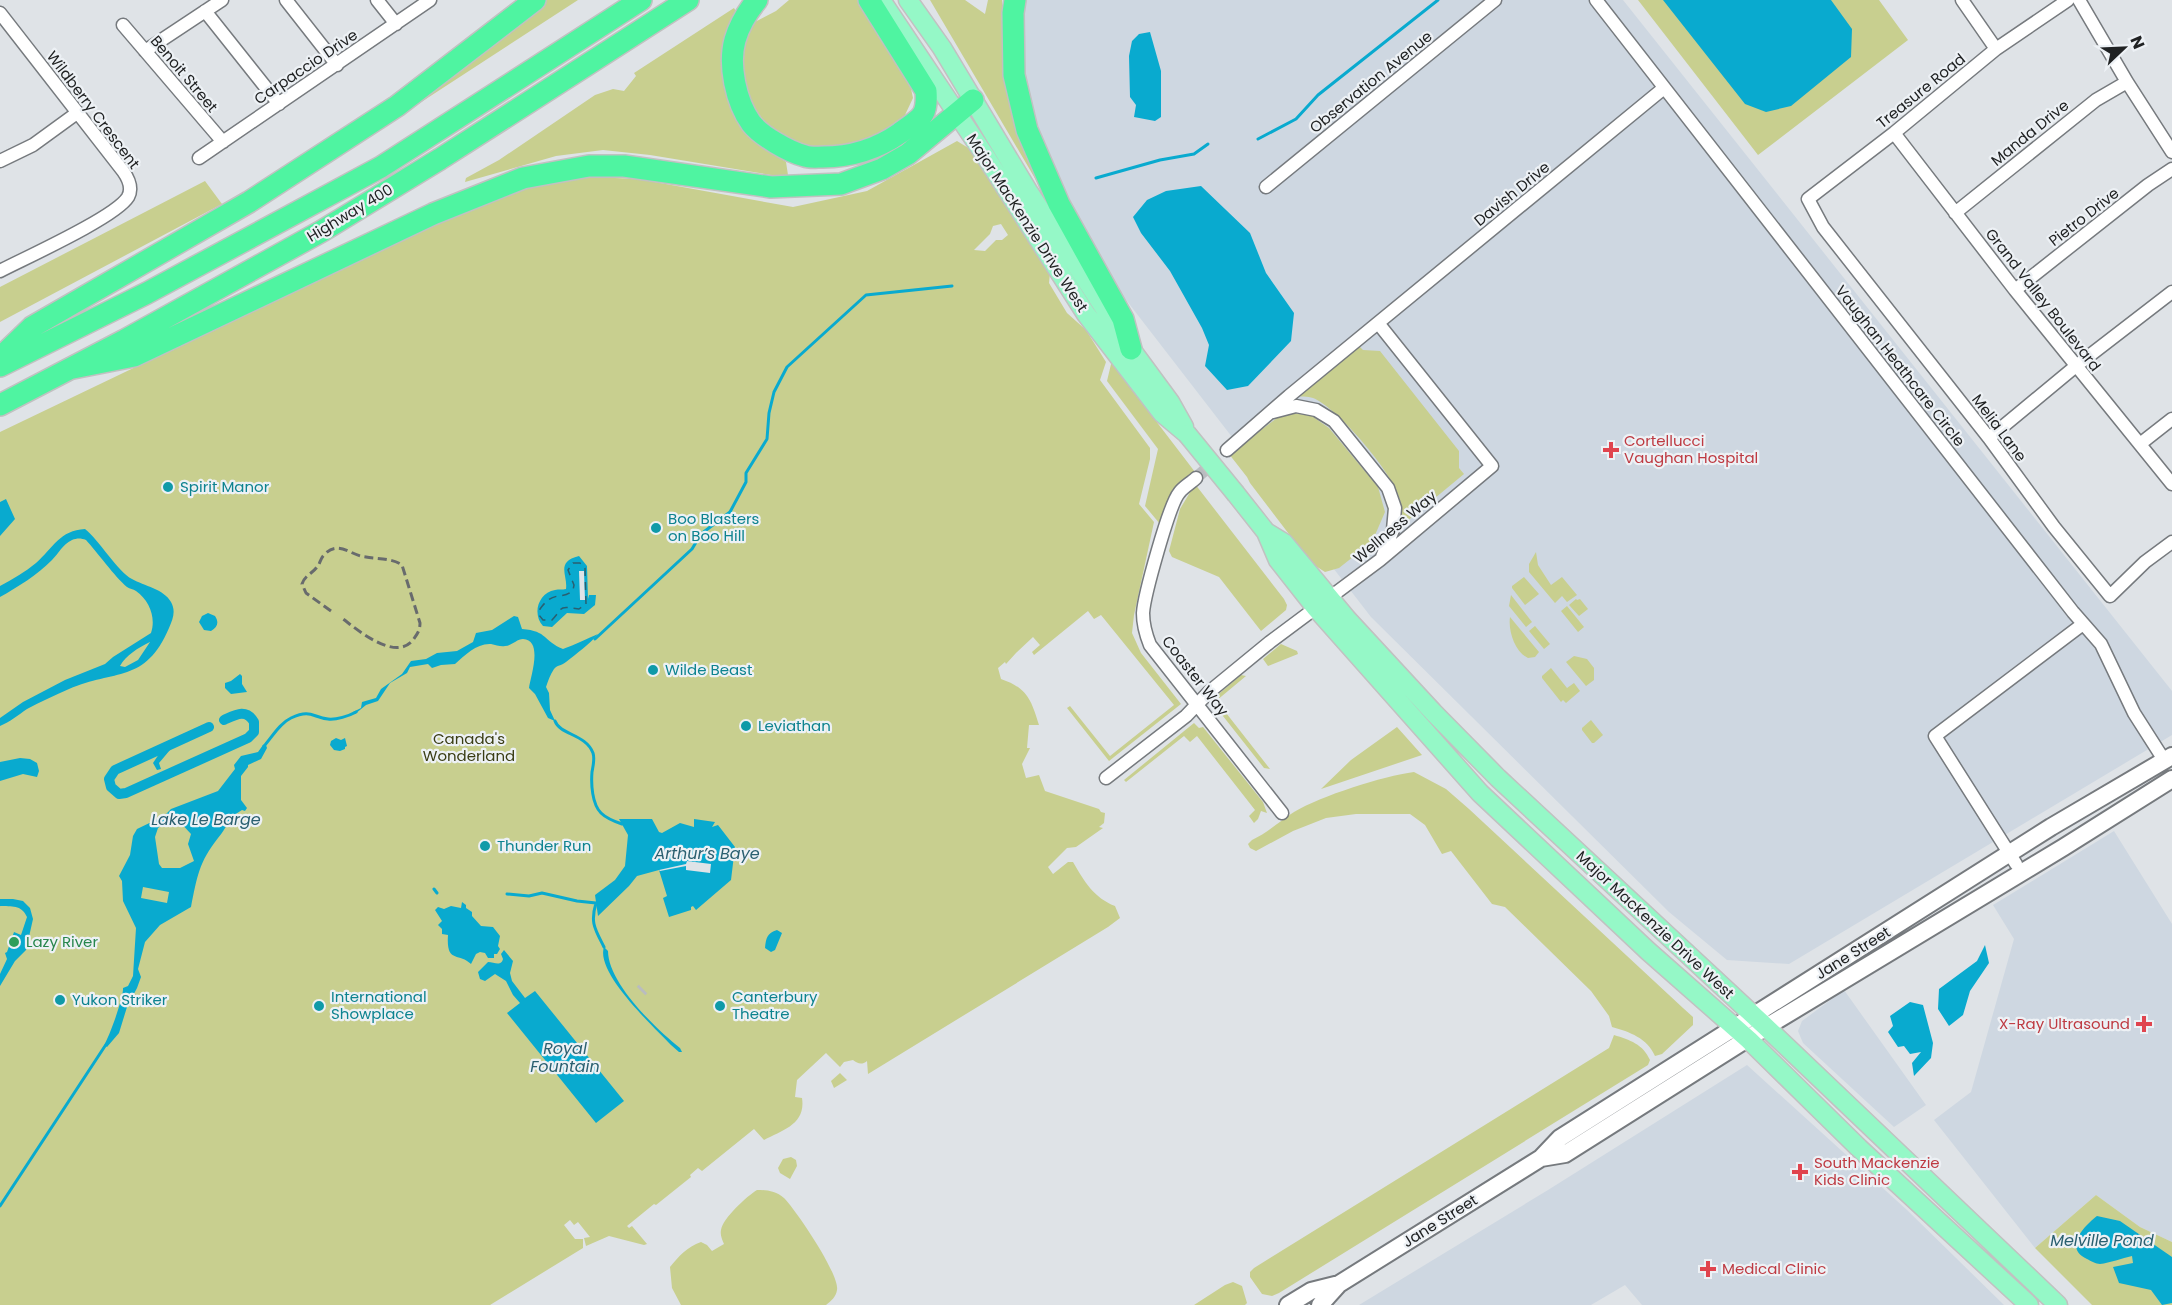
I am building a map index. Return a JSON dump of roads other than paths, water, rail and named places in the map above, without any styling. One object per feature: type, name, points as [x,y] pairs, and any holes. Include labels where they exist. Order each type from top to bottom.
[{"type":"highway","points":[[0,358],[32,327],[249,202],[398,105],[535,0]]},
{"type":"highway","name":"Highway 400","points":[[0,366],[147,292],[381,167],[641,0]]},
{"type":"highway","name":"Highway 400","points":[[0,405],[73,368],[322,231],[440,159],[688,0]]},
{"type":"highway","points":[[757,0],[735,39],[732,58],[736,86],[752,124],[776,143],[806,157],[845,157],[885,143],[921,118],[927,108],[926,91],[869,0]]},
{"type":"highway","points":[[1015,0],[1013,13],[1014,75],[1027,130],[1059,204],[1123,319],[1131,349]]},
{"type":"highway","points":[[73,368],[134,356],[422,219],[523,178],[589,166],[624,166],[771,187],[841,184],[882,169],[899,159],[973,100]]},
{"type":"main road","name":"Major MacKenzie Drive West","points":[[882,0],[1086,314],[1134,380],[1162,413],[1187,434],[1266,532],[1278,560],[1484,763],[2058,1305]]},
{"type":"main road","name":"Major MacKenzie Drive West","points":[[908,0],[942,48],[1028,190],[1131,349],[1170,402],[1187,434]]},
{"type":"main road","name":"Major MacKenzie Drive West","points":[[1323,603],[1480,793],[1648,951],[1749,1040],[1862,1151],[2029,1305]]},
{"type":"main road","name":"Jane Street","points":[[1541,1158],[1565,1154],[1749,1040],[1760,1022],[2168,758]]},
{"type":"main road","name":"Jane Street","points":[[1320,1305],[1339,1284],[1541,1158],[1560,1138],[1733,1028],[1760,1022],[2080,838],[2172,779]]},
{"type":"main road","name":"Jane Street","points":[[1288,1305],[1311,1291],[1339,1284]]},
{"type":"street","points":[[145,51],[222,0]]},
{"type":"street","points":[[286,0],[337,65]]},
{"type":"street","points":[[377,0],[396,24]]},
{"type":"street","name":"Carpaccio Drive","points":[[199,158],[430,0]]},
{"type":"street","name":"Observation Avenue","points":[[1266,187],[1495,0]]},
{"type":"street","name":"Vaughan Heathcare Circle","points":[[1596,0],[2083,624],[2102,644],[2123,694],[2168,758]]},
{"type":"street","points":[[1962,0],[1996,48]]},
{"type":"street","name":"Treasure Road","points":[[1814,214],[1808,199],[1894,133],[1996,48],[2068,0]]},
{"type":"street","points":[[2079,0],[2127,82],[2172,152]]},
{"type":"street","points":[[205,11],[279,104]]},
{"type":"street","name":"Wildberry Crescent","points":[[0,13],[128,178],[130,190],[128,198],[94,223],[0,271]]},
{"type":"street","name":"Benoit Street","points":[[123,25],[223,142]]},
{"type":"street","name":"Manda Drive","points":[[1955,213],[2096,100],[2127,82]]},
{"type":"street","name":"Davish Drive","points":[[1273,412],[1289,396],[1664,88]]},
{"type":"street","points":[[0,161],[33,145],[77,113]]},
{"type":"street","name":"Grand Valley Boulevard","points":[[1894,133],[2015,290],[2172,484]]},
{"type":"street","name":"Pietro Drive","points":[[2015,290],[2148,185],[2172,169]]},
{"type":"street","name":"Melia Lane","points":[[1814,214],[1989,438],[2054,527],[2110,596],[2145,562],[2172,542]]},
{"type":"street","points":[[1989,438],[2076,366],[2172,292]]},
{"type":"street","name":"Wellness Way","points":[[1106,778],[1186,716],[1197,703],[1270,642],[1380,560],[1492,466],[1378,323]]},
{"type":"street","points":[[1227,450],[1273,412],[1296,406],[1316,410],[1334,421],[1388,488],[1395,508],[1393,530],[1380,560]]},
{"type":"street","points":[[2140,444],[2172,419]]},
{"type":"street","name":"Coaster Way","points":[[1196,478],[1179,493],[1171,506],[1143,612],[1145,630],[1150,645],[1282,813]]},
{"type":"street","points":[[2013,859],[1935,736],[2083,624]]},
{"type":"water","points":[[1663,0],[1831,0],[1852,29],[1851,57],[1791,106],[1766,112],[1745,104]]},
{"type":"water","points":[[1150,32],[1161,71],[1161,117],[1155,121],[1134,117],[1136,105],[1130,97],[1129,56],[1132,41],[1139,34]]},
{"type":"water","points":[[1201,186],[1250,233],[1266,273],[1294,313],[1291,341],[1248,386],[1227,390],[1205,366],[1209,345],[1202,328],[1170,271],[1141,233],[1133,217],[1147,200],[1166,191]]},
{"type":"water","points":[[6,499],[15,519],[0,536],[0,502]]},
{"type":"water","points":[[85,529],[127,575],[168,598],[173,609],[170,625],[160,646],[139,667],[69,689],[27,709],[0,726],[0,718],[23,702],[65,680],[105,664],[151,633],[153,622],[151,610],[145,600],[136,591],[122,583],[86,540],[82,539],[69,542],[40,571],[0,597],[0,586],[36,563],[63,536]],"holes":[[[150,642],[138,660],[125,667],[120,666],[133,652]]]},
{"type":"water","points":[[579,556],[587,566],[588,599],[589,595],[596,595],[595,605],[584,614],[567,613],[552,627],[543,626],[538,616],[538,605],[544,595],[549,592],[566,589],[565,565]]},
{"type":"water","points":[[208,613],[215,616],[217,620],[216,626],[211,631],[204,630],[199,622],[202,616]]},
{"type":"water","points":[[514,616],[518,617],[522,629],[537,632],[563,649],[598,634],[566,662],[555,668],[551,674],[546,687],[549,693],[550,710],[555,721],[548,718],[535,694],[529,688],[534,652],[529,641],[523,639],[507,646],[481,645],[455,664],[432,668],[428,664],[410,667],[407,673],[390,683],[378,701],[366,705],[355,714],[353,712],[361,708],[362,702],[376,698],[381,689],[402,674],[411,661],[426,659],[437,653],[457,651],[473,642],[476,633],[492,630]]},
{"type":"water","points":[[240,674],[247,692],[231,694],[225,688],[225,683]]},
{"type":"water","points":[[336,738],[341,740],[345,738],[347,746],[345,749],[334,750],[330,745],[331,741]]},
{"type":"water","points":[[167,743],[170,750],[159,763],[161,769],[157,770],[153,763],[159,754],[154,756],[152,750]]},
{"type":"water","name":"Lake Le Barge","points":[[263,745],[266,745],[267,748],[261,759],[248,765],[241,776],[241,800],[247,808],[237,813],[231,820],[203,862],[191,907],[160,925],[145,942],[138,969],[141,977],[127,1007],[119,1033],[107,1047],[104,1045],[116,1017],[123,988],[128,986],[133,976],[136,928],[123,901],[122,881],[119,876],[130,855],[133,836],[137,829],[164,816],[171,809],[218,791],[235,769],[234,765],[241,756],[258,752]],"holes":[[[178,820],[191,834],[188,844],[194,861],[180,868],[162,868],[159,864],[155,837],[158,828],[164,823]],[[143,887],[169,892],[167,903],[141,898]]]},
{"type":"water","points":[[20,758],[30,759],[37,763],[39,771],[37,777],[23,774],[0,781],[0,762]]},
{"type":"water","name":"Arthur’s Baye","points":[[619,819],[652,819],[659,832],[662,833],[680,823],[694,827],[694,819],[715,822],[712,827],[718,825],[735,847],[731,880],[696,910],[693,906],[691,910],[669,917],[663,898],[667,896],[659,870],[637,876],[598,916],[595,895],[615,880],[625,866],[628,835]]},
{"type":"water","name":"Lazy River","points":[[0,899],[23,901],[30,908],[33,919],[26,950],[15,961],[0,986],[0,974],[7,959],[5,953],[14,932],[21,935],[27,917],[19,908],[0,906]]},
{"type":"water","points":[[462,902],[481,926],[493,927],[500,936],[498,946],[500,949],[497,954],[494,954],[494,958],[488,958],[485,953],[480,952],[476,954],[471,964],[451,954],[448,935],[442,934],[442,929],[438,925],[442,921],[435,910],[438,907],[444,909],[451,906],[461,908]]},
{"type":"water","points":[[777,930],[782,933],[775,950],[771,952],[765,948],[767,939],[769,934]]},
{"type":"water","points":[[1985,945],[1989,963],[1970,991],[1963,1015],[1949,1026],[1938,1009],[1939,989],[1977,961]]},
{"type":"water","points":[[604,947],[608,951],[610,964],[624,991],[682,1052],[679,1052],[652,1026],[617,985],[608,971],[604,958]]},
{"type":"water","name":"Royal Fountain","points":[[504,950],[513,961],[510,973],[512,981],[525,998],[535,991],[624,1101],[596,1123],[507,1013],[520,1003],[506,981],[495,974],[485,981],[480,979],[478,972],[488,962],[501,963],[503,959],[501,954]]},
{"type":"water","points":[[1910,1002],[1923,1005],[1933,1043],[1931,1058],[1914,1076],[1912,1063],[1921,1052],[1910,1054],[1904,1046],[1898,1047],[1888,1032],[1893,1026],[1890,1016]]},
{"type":"water","name":"Melville Pond","points":[[2097,1216],[2120,1221],[2172,1257],[2172,1303],[2162,1305],[2151,1290],[2119,1283],[2113,1267],[2133,1263],[2132,1256],[2097,1264],[2080,1254],[2076,1243],[2078,1237]]},
{"type":"waterway","points":[[1258,139],[1296,119],[1318,95],[1438,0]]},
{"type":"waterway","points":[[1096,178],[1160,160],[1194,154],[1208,144]]},
{"type":"waterway","points":[[595,639],[692,549],[701,534],[730,512],[746,482],[746,473],[767,439],[769,413],[774,392],[787,367],[866,295],[952,286]]},
{"type":"waterway","points":[[264,746],[283,723],[298,715],[311,714],[331,719],[356,712]]},
{"type":"waterway","points":[[209,727],[115,770],[109,779],[111,787],[119,794],[126,793],[248,738],[254,732],[254,722],[247,715],[240,714],[224,720]]},
{"type":"waterway","points":[[555,721],[562,729],[590,747],[594,758],[593,794],[598,809],[603,815],[622,824]]},
{"type":"waterway","points":[[434,889],[437,893]]},
{"type":"waterway","points":[[507,894],[529,896],[542,893],[596,903],[593,916],[594,926],[604,947]]},
{"type":"waterway","points":[[0,1206],[105,1046]]},
{"type":"tunnel","points":[[1196,478],[1227,450]]},
{"type":"railway","points":[[331,611],[306,593],[302,584],[329,550],[339,548],[360,556],[389,560],[402,565],[420,623],[413,640],[397,648],[387,646],[367,636],[343,619]]},
{"type":"place","name":"Cortellucci Vaughan Hospital","points":[[1611,450]]},
{"type":"place","name":"Spirit Manor","points":[[168,487]]},
{"type":"place","name":"Boo Blasters on Boo Hill","points":[[656,528]]},
{"type":"place","name":"Wilde Beast","points":[[653,670]]},
{"type":"place","name":"Leviathan","points":[[746,726]]},
{"type":"place","name":"Thunder Run","points":[[485,846]]},
{"type":"place","name":"Lazy River","points":[[14,942]]},
{"type":"place","name":"Yukon Striker","points":[[60,1000]]},
{"type":"place","name":"International Showplace","points":[[319,1006]]},
{"type":"place","name":"Canterbury Theatre","points":[[720,1006]]},
{"type":"place","name":"X-Ray Ultrasound","points":[[2144,1024]]},
{"type":"place","name":"South Mackenzie Kids Clinic","points":[[1800,1172]]},
{"type":"place","name":"Medical Clinic","points":[[1708,1269]]},
{"type":"park label","name":"Canada's Wonderland","points":[[469,748]]}]
